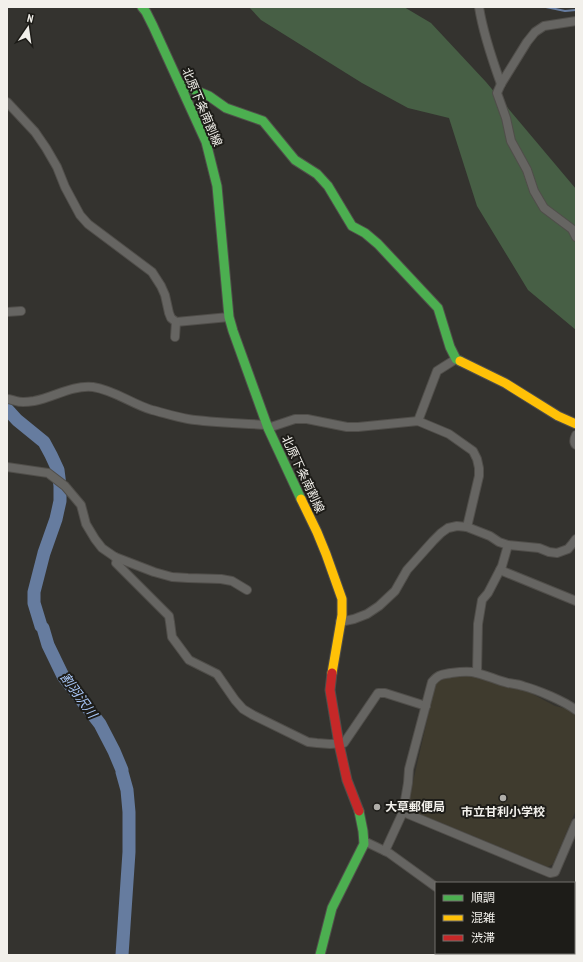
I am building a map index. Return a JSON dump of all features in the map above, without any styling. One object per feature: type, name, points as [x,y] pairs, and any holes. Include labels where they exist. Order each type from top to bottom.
[{"type":"main road","name":"北原下条南割線","points":[[142,7],[180,84],[206,142],[217,186],[229,317],[233,331],[268,426],[294,488],[317,532],[342,599],[330,690],[339,744],[348,780],[358,808],[364,841]]},
{"type":"main road","points":[[180,84],[209,96],[226,108],[263,121],[295,160],[317,174],[328,186],[352,226],[365,233],[378,244],[438,308],[450,347],[456,359],[505,383],[558,416],[576,424]]},
{"type":"main road","points":[[320,955],[332,908],[364,844],[364,841]]},
{"type":"street","points":[[479,7],[494,65],[501,84]]},
{"type":"street","points":[[576,21],[544,26],[535,32],[527,42],[501,84],[498,93],[511,141],[527,170],[534,191],[544,208],[572,228],[576,237]]},
{"type":"street","points":[[7,102],[35,132],[46,148],[57,167],[65,187],[80,216],[88,224],[152,272],[165,295],[171,318],[176,322],[229,317]]},
{"type":"street","points":[[7,312],[21,311]]},
{"type":"street","points":[[175,337],[176,322]]},
{"type":"street","points":[[418,421],[437,371],[456,359]]},
{"type":"street","points":[[7,399],[24,402],[34,401],[82,386],[105,390],[152,410],[212,422],[268,426],[295,419],[307,419],[347,427],[358,427],[418,421],[449,434],[473,451],[477,459],[479,468],[478,476],[467,527]]},
{"type":"street","points":[[576,435],[574,443],[576,446]]},
{"type":"street","points":[[7,467],[48,473],[65,486],[81,505],[86,524],[95,540],[102,548],[115,557],[154,572],[172,577],[221,578],[232,581],[246,590]]},
{"type":"street","points":[[340,622],[367,614],[379,606],[395,591],[407,570],[433,541],[448,528],[457,526],[467,527],[490,536],[499,542],[539,548],[557,553],[568,549],[576,539]]},
{"type":"street","points":[[477,673],[478,624],[482,600],[488,593],[500,570],[508,544]]},
{"type":"street","points":[[115,557],[117,560],[116,563],[169,616],[172,637],[189,660],[217,674],[235,700],[244,709],[308,742],[344,743],[378,693],[385,693],[426,706]]},
{"type":"street","points":[[500,570],[576,601]]},
{"type":"street","points":[[385,851],[403,812],[409,769],[432,682],[440,674],[460,672],[477,673],[506,683],[538,691],[576,710]]},
{"type":"street","points":[[403,812],[550,873],[555,872],[576,823]]},
{"type":"street","points":[[364,841],[385,851],[435,886]]},
{"type":"shaded area","points":[[475,675],[527,691],[555,706],[568,709],[576,715],[576,810],[553,864],[548,867],[437,821],[411,812],[408,804],[433,694],[434,683],[445,678]]},
{"type":"green space","points":[[249,7],[404,7],[431,23],[486,82],[576,189],[576,330],[528,290],[477,206],[449,118],[408,108],[362,83],[261,20]]},
{"type":"waterway","points":[[546,7],[565,11],[576,10]]},
{"type":"waterway","name":"割羽沢川","points":[[7,409],[17,420],[44,442],[58,470],[60,501],[34,592],[34,603],[41,626],[48,645],[63,676],[100,724],[122,770],[127,790],[129,812],[129,852],[122,955]]},
{"type":"traffic: fast","points":[[142,7],[153,26],[206,142],[217,186],[229,317],[268,428],[301,499]]},
{"type":"traffic: fast","points":[[180,84],[209,96],[226,108],[263,121],[295,160],[317,174],[328,186],[352,226],[365,233],[378,244],[438,308],[450,347],[456,359],[460,361]]},
{"type":"traffic: fast","points":[[320,955],[332,908],[364,844],[359,811]]},
{"type":"traffic: slow","points":[[460,361],[505,383],[558,416],[576,424]]},
{"type":"traffic: slow","points":[[301,499],[317,532],[342,599],[342,615],[332,673]]},
{"type":"traffic: jam","points":[[332,673],[330,690],[339,744],[347,780],[359,811]]},
{"type":"place","name":"市立甘利小学校","points":[[503,798]]},
{"type":"place","name":"大草郵便局","points":[[377,807]]}]
